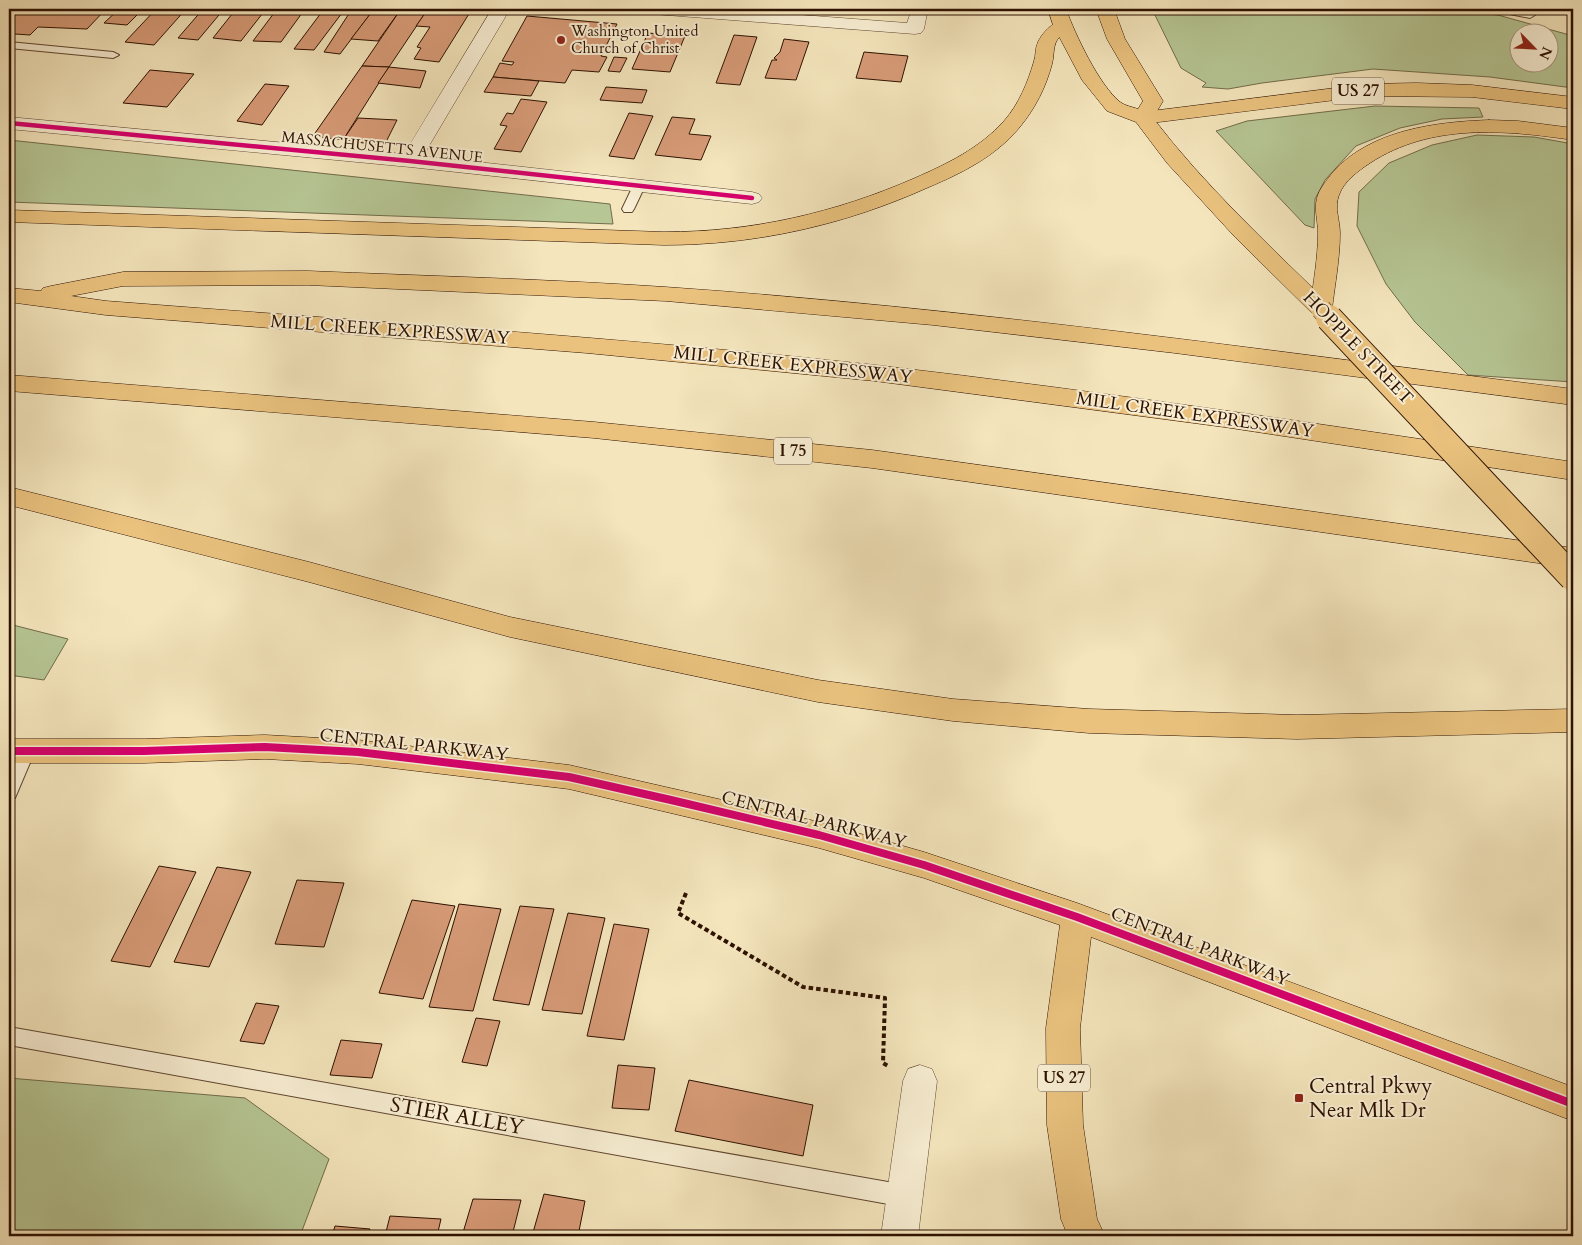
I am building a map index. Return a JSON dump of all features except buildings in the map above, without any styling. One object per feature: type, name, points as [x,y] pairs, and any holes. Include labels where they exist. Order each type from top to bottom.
[{"type":"main road","points":[[1059,17],[1092,80],[1114,106],[1143,118],[1153,101],[1116,39],[1105,9]]},
{"type":"main road","points":[[9,216],[642,238],[691,238],[748,234],[829,216],[903,192],[956,167],[992,144],[1013,124],[1029,99],[1040,75],[1047,42],[1059,17]]},
{"type":"main road","name":"US 27","points":[[1143,118],[1367,90],[1472,91],[1573,103]]},
{"type":"main road","name":"HOPPLE STREET","points":[[1143,118],[1174,159],[1243,232],[1322,309],[1573,578]]},
{"type":"main road","points":[[1322,309],[1328,235],[1328,197],[1342,174],[1365,155],[1395,140],[1433,130],[1513,126],[1573,134]]},
{"type":"main road","points":[[32,297],[123,279],[308,278],[666,294],[953,320],[1175,346],[1573,397]]},
{"type":"main road","name":"MILL CREEK EXPRESSWAY","points":[[9,295],[106,308],[683,353],[875,373],[1274,425],[1573,471]]},
{"type":"main road","name":"I 75","points":[[9,383],[594,430],[872,459],[1573,558]]},
{"type":"main road","points":[[9,496],[309,572],[510,627],[818,691],[953,710],[1089,721],[1298,727],[1573,721]]},
{"type":"main road","name":"CENTRAL PARKWAY","points":[[18,751],[144,751],[265,747],[358,752],[568,777],[819,835],[924,865],[1077,917],[1573,1104]]},
{"type":"main road","name":"US 27","points":[[1077,917],[1063,1028],[1065,1125],[1079,1219],[1086,1236]]},
{"type":"street","points":[[410,161],[501,9]]},
{"type":"street","points":[[653,9],[915,29],[918,13]]},
{"type":"street","name":"MASSACHUSETTS AVENUE","points":[[9,123],[410,161],[752,198]]},
{"type":"street","points":[[899,1236],[920,1081]]},
{"type":"lane","points":[[1498,9],[1530,16],[1528,9]]},
{"type":"lane","points":[[9,45],[113,55]]},
{"type":"lane","points":[[628,209],[639,186]]},
{"type":"lane","points":[[9,793],[18,751]]},
{"type":"lane","name":"STIER ALLEY","points":[[9,1036],[905,1196]]},
{"type":"path","points":[[686,893],[678,913],[804,986],[885,998],[883,1063],[920,1081]]},
{"type":"green space","points":[[1152,9],[1433,9],[1498,15],[1523,22],[1510,22],[1510,72],[1560,72],[1560,32],[1573,36],[1573,88],[1490,77],[1373,69],[1228,89],[1202,87],[1206,83],[1181,68]]},
{"type":"green space","points":[[1375,106],[1479,108],[1483,117],[1442,119],[1400,128],[1356,146],[1325,180],[1315,199],[1314,228],[1305,225],[1216,131],[1247,121]]},
{"type":"green space","points":[[1477,135],[1534,137],[1573,144],[1573,382],[1468,375],[1415,322],[1386,284],[1357,226],[1359,192],[1389,163],[1432,145]]},
{"type":"green space","points":[[9,140],[610,204],[613,224],[9,202]]},
{"type":"green space","points":[[9,624],[68,639],[44,680],[9,675]]},
{"type":"green space","points":[[9,1078],[245,1098],[329,1159],[300,1236],[9,1236]]},
{"type":"cycle path","points":[[9,123],[410,161],[752,198]]},
{"type":"cycle path","points":[[9,751],[144,751],[265,747],[358,752],[569,777],[671,800],[819,835],[924,865],[1077,917],[1573,1104]]},
{"type":"place","name":"Washington United Church of Christ","points":[[561,40]]},
{"type":"place","name":"Central Pkwy Near Mlk Dr","points":[[1299,1098]]}]
